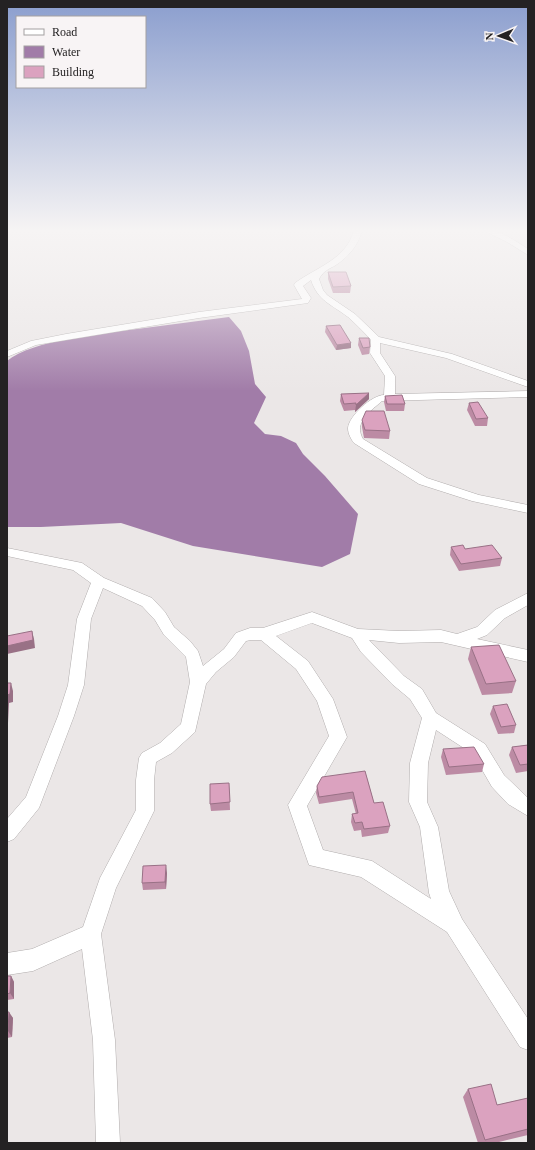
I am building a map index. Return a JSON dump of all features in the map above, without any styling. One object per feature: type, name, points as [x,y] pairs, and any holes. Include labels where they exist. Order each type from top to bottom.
[{"type":"street","points":[[7,354],[34,344],[73,335],[199,315],[305,301],[307,298],[298,285],[300,284]]},
{"type":"street","points":[[316,284],[318,291],[352,316],[376,339],[449,356],[528,384]]},
{"type":"street","points":[[376,339],[373,345],[375,355],[389,373],[391,382],[390,398]]},
{"type":"street","points":[[528,394],[378,398],[356,419],[353,428],[354,436],[358,441],[423,481],[476,498],[528,509]]},
{"type":"street","points":[[7,552],[77,566],[99,581],[147,602],[160,616],[169,631],[185,645],[193,655],[198,682],[189,727],[166,748],[148,758],[145,780],[144,811],[107,885],[91,934],[104,1040],[108,1143]]},
{"type":"street","points":[[7,833],[33,802],[66,716],[76,686],[84,619],[99,581]]},
{"type":"street","points":[[457,640],[482,631],[500,614],[528,598]]},
{"type":"street","points":[[198,682],[210,668],[229,652],[241,638],[250,634],[264,634],[312,617],[357,634],[399,637],[441,636],[528,656]]},
{"type":"street","points":[[264,634],[302,665],[325,699],[338,737],[297,805],[316,858],[365,868],[454,925]]},
{"type":"street","points":[[357,634],[366,648],[398,680],[416,694],[430,718],[479,749],[498,781],[514,798],[528,808]]},
{"type":"street","points":[[430,718],[419,764],[418,802],[429,827],[439,893],[454,925],[528,1039]]},
{"type":"street","points":[[7,964],[33,960],[91,934]]},
{"type":"water","points":[[229,317],[241,331],[249,351],[255,384],[266,397],[254,423],[265,434],[281,436],[296,443],[303,454],[325,476],[358,514],[350,554],[322,567],[193,546],[121,523],[7,527],[7,361],[18,354],[33,348],[69,339]]},
{"type":"building","points":[[332,284],[350,284],[351,286],[333,287]]},
{"type":"building","points":[[340,325],[351,343],[337,345],[326,326]]},
{"type":"building","points":[[359,338],[369,338],[370,347],[363,348]]},
{"type":"building","points":[[369,393],[356,405],[356,403],[344,404],[341,394]]},
{"type":"building","points":[[402,395],[405,404],[387,404],[385,396]]},
{"type":"building","points":[[478,402],[488,418],[476,419],[469,403]]},
{"type":"building","points":[[366,411],[384,411],[390,431],[365,430],[362,420]]},
{"type":"building","points":[[463,545],[465,549],[492,545],[502,558],[461,564],[451,547]]},
{"type":"building","points":[[32,631],[33,640],[7,646],[7,636]]},
{"type":"building","points":[[499,645],[516,681],[486,684],[471,647]]},
{"type":"building","points":[[7,683],[11,683],[10,694],[7,695]]},
{"type":"building","points":[[507,704],[516,725],[501,727],[493,706]]},
{"type":"building","points":[[528,745],[528,764],[520,765],[512,747]]},
{"type":"building","points":[[474,747],[484,764],[449,767],[443,749]]},
{"type":"building","points":[[365,771],[374,803],[383,802],[390,826],[364,829],[362,822],[355,823],[352,814],[358,813],[353,792],[319,797],[317,786],[322,777]]},
{"type":"building","points":[[229,783],[230,802],[210,804],[210,784]]},
{"type":"building","points":[[166,865],[165,882],[142,883],[143,866]]},
{"type":"building","points":[[7,976],[11,976],[10,993],[7,994]]},
{"type":"building","points":[[7,1012],[9,1012],[7,1032]]},
{"type":"building","points":[[491,1084],[497,1105],[528,1098],[528,1129],[485,1140],[468,1089]]}]
